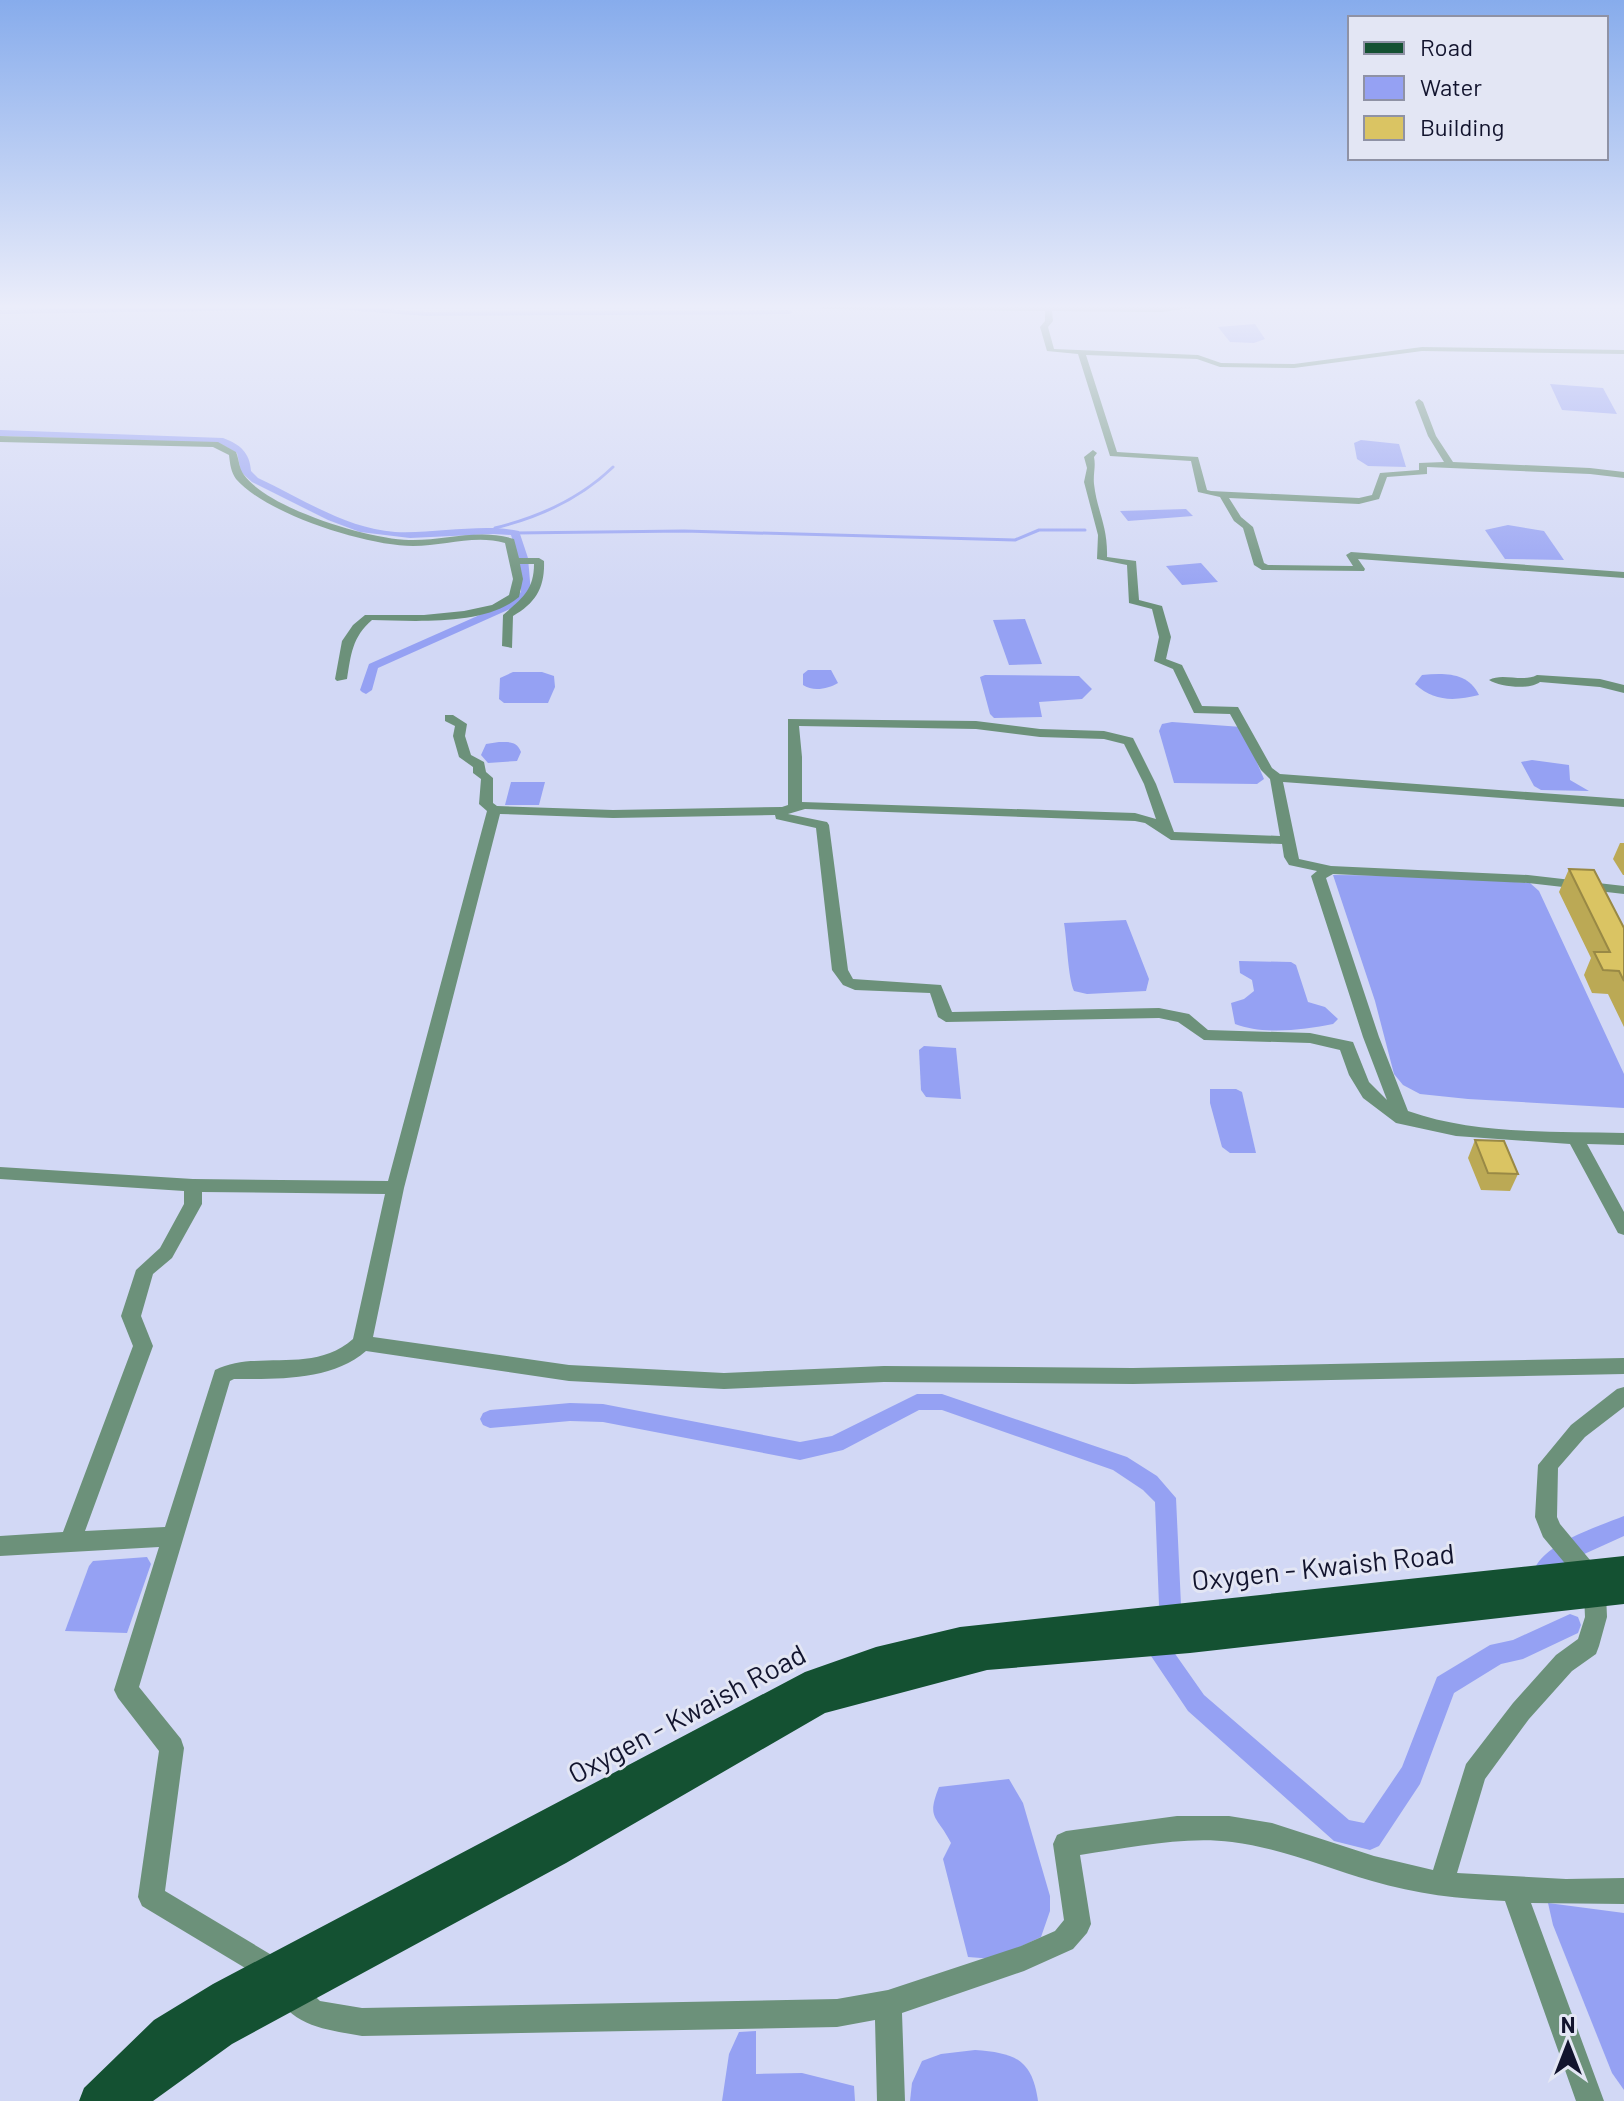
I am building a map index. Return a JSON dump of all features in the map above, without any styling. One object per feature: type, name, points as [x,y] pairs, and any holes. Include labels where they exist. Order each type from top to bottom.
[{"type":"main road","name":"Oxygen - Kwaish Road","points":[[97,2101],[166,2032],[225,1996],[283,1982],[555,1852],[819,1700],[987,1656],[1190,1639],[1597,1581],[1624,1569]]},
{"type":"main road","name":"Oxygen - Kwaish Road","points":[[123,2101],[220,2032],[283,1982]]},
{"type":"street","points":[[1098,405],[1113,454],[1195,459],[1203,492],[1223,495],[1359,501],[1376,497],[1383,475],[1424,472],[1422,465],[1426,464],[1624,475]]},
{"type":"street","points":[[1420,405],[1432,436],[1451,466]]},
{"type":"street","points":[[0,439],[215,444],[233,454],[236,474],[256,492],[354,534],[395,542],[502,538],[510,541],[518,588],[514,597],[495,608],[424,618],[369,617],[357,627],[348,641],[341,679]]},
{"type":"street","points":[[1093,453],[1089,457],[1092,468],[1089,482],[1103,535],[1102,559],[1132,563],[1134,603],[1157,606],[1165,637],[1160,661],[1178,667],[1198,710],[1234,710],[1267,770],[1276,778],[1624,803]]},
{"type":"street","points":[[1223,495],[1237,519],[1248,527],[1259,565],[1266,568],[1360,569],[1351,555],[1624,575]]},
{"type":"street","points":[[508,646],[508,615],[535,595],[540,580],[539,561],[515,561]]},
{"type":"street","points":[[1495,680],[1533,683],[1537,678],[1600,683],[1624,689]]},
{"type":"street","points":[[449,718],[461,724],[459,736],[465,757],[480,765],[479,773],[487,778],[486,804],[494,810],[613,814],[788,809],[805,805],[1135,817],[1149,820],[1175,836],[1287,840]]},
{"type":"street","points":[[1167,832],[1150,784],[1129,741],[1104,735],[1040,733],[976,725],[792,722],[797,767],[788,809],[781,816],[822,825],[838,964],[848,982],[870,988],[936,988],[946,1017],[1159,1013],[1183,1018],[1204,1035],[1310,1038],[1347,1046],[1358,1079],[1374,1100],[1402,1119],[1436,1129],[1624,1139]]},
{"type":"street","points":[[1276,778],[1294,862],[1331,870],[1528,879],[1624,890]]},
{"type":"street","points":[[494,810],[395,1188],[362,1343],[355,1352],[309,1365],[232,1371],[222,1376],[126,1690],[172,1748],[151,1897],[283,1982],[313,2013],[362,2022],[837,2013],[888,2004],[1024,1958],[1064,1940],[1078,1924],[1066,1844],[1177,1829],[1229,1829],[1272,1836],[1374,1869],[1441,1885],[1624,1891]]},
{"type":"street","points":[[1331,870],[1318,876],[1320,888],[1387,1085],[1402,1119]]},
{"type":"street","points":[[1574,1136],[1624,1228]]},
{"type":"street","points":[[0,1173],[193,1185],[395,1188]]},
{"type":"street","points":[[71,1541],[143,1346],[131,1316],[145,1270],[166,1253],[193,1204],[193,1185]]},
{"type":"street","points":[[362,1343],[569,1373],[724,1381],[884,1374],[1133,1376],[1624,1366]]},
{"type":"street","points":[[1441,1885],[1475,1773],[1521,1711],[1564,1663],[1588,1646],[1596,1617],[1597,1581],[1551,1530],[1546,1517],[1548,1465],[1578,1431],[1624,1395]]},
{"type":"street","points":[[0,1546],[173,1536]]},
{"type":"street","points":[[1513,1889],[1590,2101]]},
{"type":"street","points":[[888,2004],[891,2101]]},
{"type":"water","points":[[1560,405],[1612,405],[1617,414],[1562,410]]},
{"type":"water","points":[[1361,440],[1399,444],[1406,467],[1368,466],[1357,459],[1354,443]]},
{"type":"water","points":[[1186,509],[1193,516],[1128,521],[1120,511]]},
{"type":"water","points":[[1508,525],[1544,531],[1564,560],[1505,559],[1485,530]]},
{"type":"water","points":[[1201,563],[1218,582],[1182,585],[1166,566]]},
{"type":"water","points":[[1025,619],[1042,664],[1009,665],[993,620]]},
{"type":"water","points":[[808,670],[831,670],[838,683],[820,689],[807,687],[803,685],[803,674]]},
{"type":"water","points":[[513,672],[542,672],[554,676],[555,687],[548,703],[504,703],[499,699],[500,678]]},
{"type":"water","points":[[1447,674],[1462,678],[1479,695],[1453,699],[1437,697],[1415,684],[1422,675]]},
{"type":"water","points":[[1079,676],[1092,689],[1082,699],[1039,702],[1042,717],[994,718],[990,714],[980,677]]},
{"type":"water","points":[[1162,724],[1242,727],[1264,779],[1257,784],[1174,783],[1159,731]]},
{"type":"water","points":[[499,742],[517,746],[521,752],[517,761],[488,763],[481,755],[486,744]]},
{"type":"water","points":[[1532,760],[1569,765],[1570,780],[1589,791],[1541,790],[1534,786],[1521,762]]},
{"type":"water","points":[[511,782],[545,782],[539,805],[505,805]]},
{"type":"water","points":[[1333,875],[1425,876],[1530,883],[1539,891],[1624,1074],[1624,1108],[1468,1099],[1420,1094],[1403,1085],[1394,1074],[1375,1001]]},
{"type":"water","points":[[1126,920],[1149,979],[1146,991],[1087,994],[1074,991],[1064,923]]},
{"type":"water","points":[[1239,961],[1291,962],[1296,965],[1308,1002],[1325,1007],[1338,1019],[1333,1024],[1284,1030],[1235,1024],[1231,1003],[1244,999],[1254,991],[1252,980],[1240,973]]},
{"type":"water","points":[[924,1046],[956,1048],[961,1099],[926,1097],[921,1090],[919,1050]]},
{"type":"water","points":[[1210,1089],[1236,1089],[1242,1092],[1256,1153],[1230,1153],[1222,1147],[1210,1103]]},
{"type":"water","points":[[147,1557],[151,1564],[127,1633],[65,1631],[93,1561]]},
{"type":"water","points":[[1009,1779],[1023,1803],[1050,1896],[1050,1911],[1041,1937],[994,1959],[968,1957],[943,1859],[951,1843],[935,1817],[933,1806],[939,1787]]},
{"type":"water","points":[[1548,1903],[1624,1913],[1624,2090],[1612,2073],[1553,1925]]},
{"type":"water","points":[[756,2031],[756,2074],[802,2073],[854,2086],[855,2101],[722,2101],[729,2054],[739,2032]]},
{"type":"water","points":[[975,2050],[1001,2053],[1019,2061],[1031,2076],[1038,2101],[910,2101],[912,2083],[922,2061],[941,2054]]},
{"type":"building","points":[[1569,869],[1594,870],[1624,928],[1624,981],[1619,971],[1603,970],[1594,952],[1610,952]]},
{"type":"building","points":[[1475,1140],[1504,1141],[1518,1174],[1488,1173]]},
{"type":"waterway","points":[[0,433],[220,440],[240,451],[246,472],[255,480],[347,524],[380,533],[410,535],[515,533],[523,558],[526,593],[513,604],[373,666],[366,690]]},
{"type":"waterway","points":[[495,528],[558,505],[587,488],[613,467]]},
{"type":"waterway","points":[[515,533],[684,531],[1015,540],[1039,530],[1085,530]]},
{"type":"waterway","points":[[490,1419],[570,1412],[603,1413],[800,1451],[836,1444],[917,1402],[942,1402],[1120,1463],[1150,1483],[1165,1498],[1170,1605]]},
{"type":"waterway","points":[[1546,1568],[1563,1553],[1624,1526]]},
{"type":"waterway","points":[[1163,1656],[1196,1703],[1308,1802],[1343,1832],[1370,1837],[1411,1775],[1445,1685],[1498,1653],[1515,1651],[1570,1625]]}]
